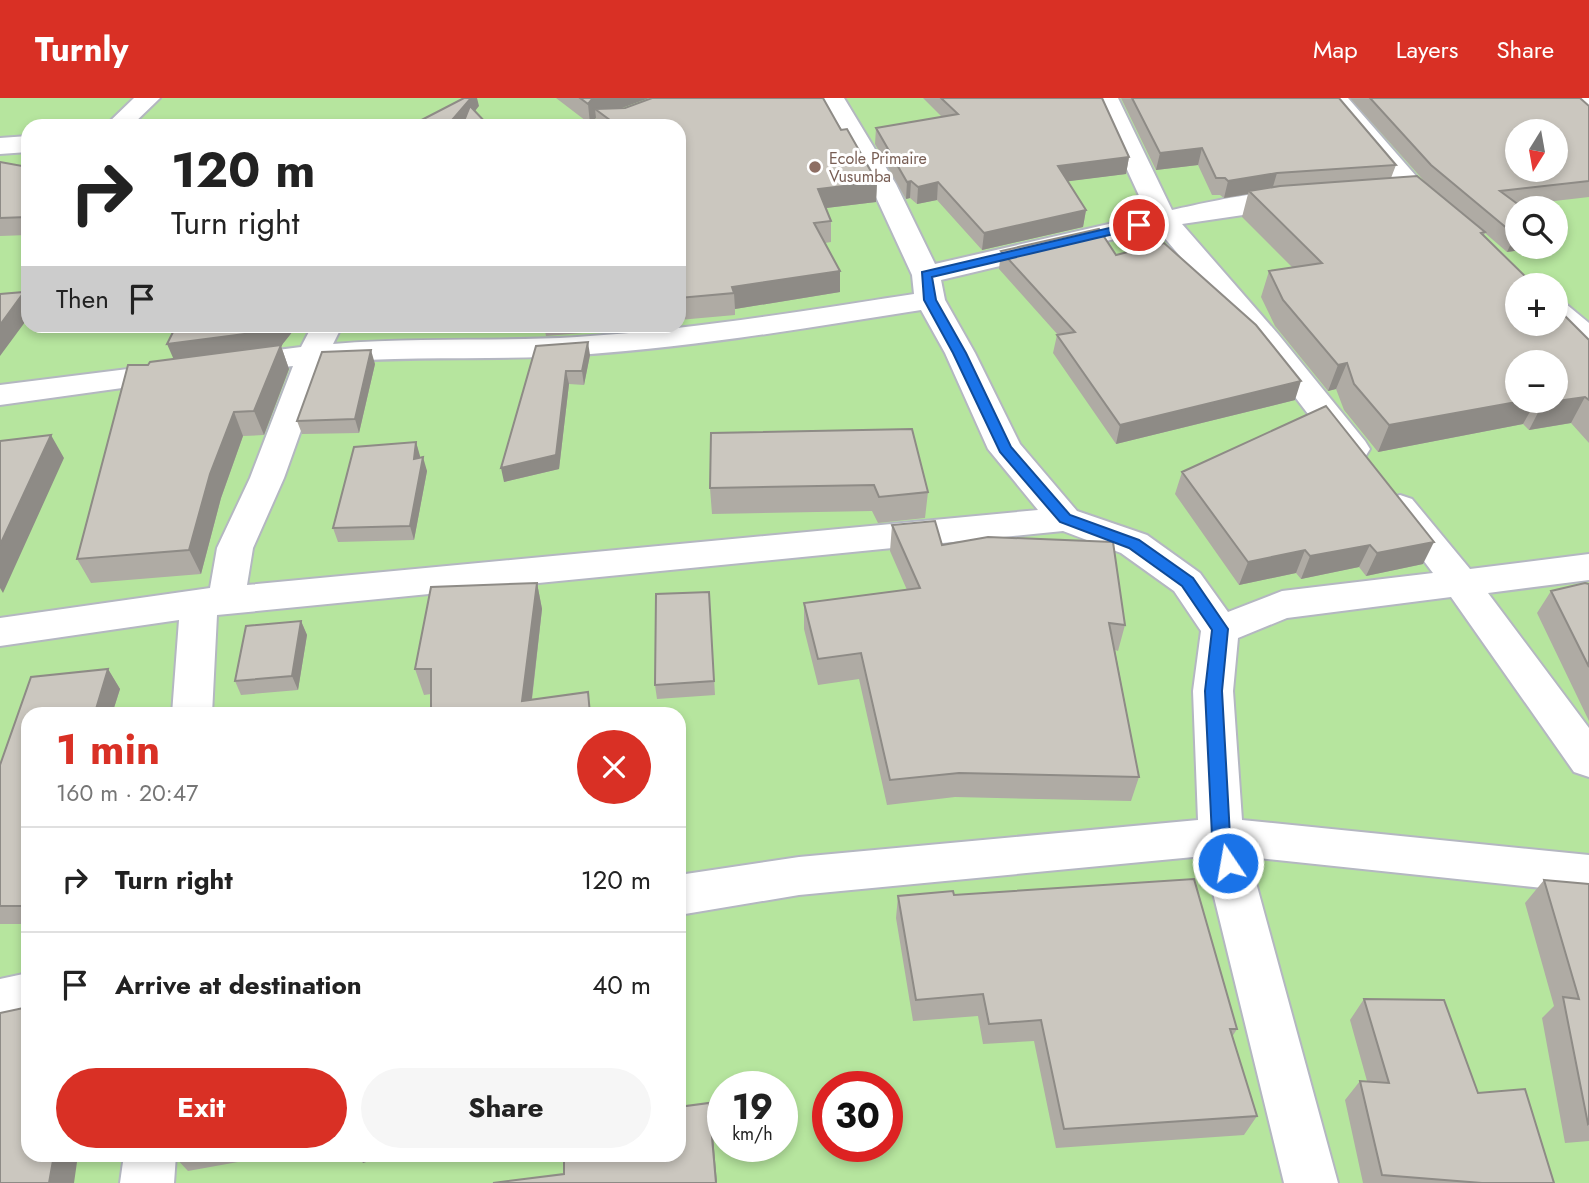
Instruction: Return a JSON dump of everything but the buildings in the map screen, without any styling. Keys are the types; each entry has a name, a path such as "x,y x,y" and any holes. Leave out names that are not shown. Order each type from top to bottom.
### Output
{"street":[{"path":"125,119 148,98"},
{"path":"832,98 883,184 928,287 1005,449 1065,519"},
{"path":"1106,98 1163,219 1267,340 1460,582 1589,760"},
{"path":"1335,98 1401,191 1455,225"},
{"path":"0,146 21,144"},
{"path":"0,395 320,340 410,349 528,349 682,336 928,287 995,260 1163,219 1272,201 1324,197"},
{"path":"1568,320 1589,338"},
{"path":"193,707 213,602 267,478 320,340"},
{"path":"0,632 213,602 1065,519 1134,544 1187,582 1220,629 1213,691 1221,836 1311,1183"},
{"path":"1220,629 1282,605 1589,567"},
{"path":"686,894 799,876 1221,836 1589,874"},
{"path":"0,1001 21,996"},
{"path":"147,1183 149,1162"}],"green space":[{"path":"0,98 1589,98 1589,1183 0,1183"}],"place":[{"name":"Ecole Primaire Vusumba","path":"815,167"}],"route":[{"path":"1139,225 926,275 930,300 960,353 1005,449 1065,519 1134,544 1187,582 1220,629 1213,691 1221,836 1228,863"}]}
